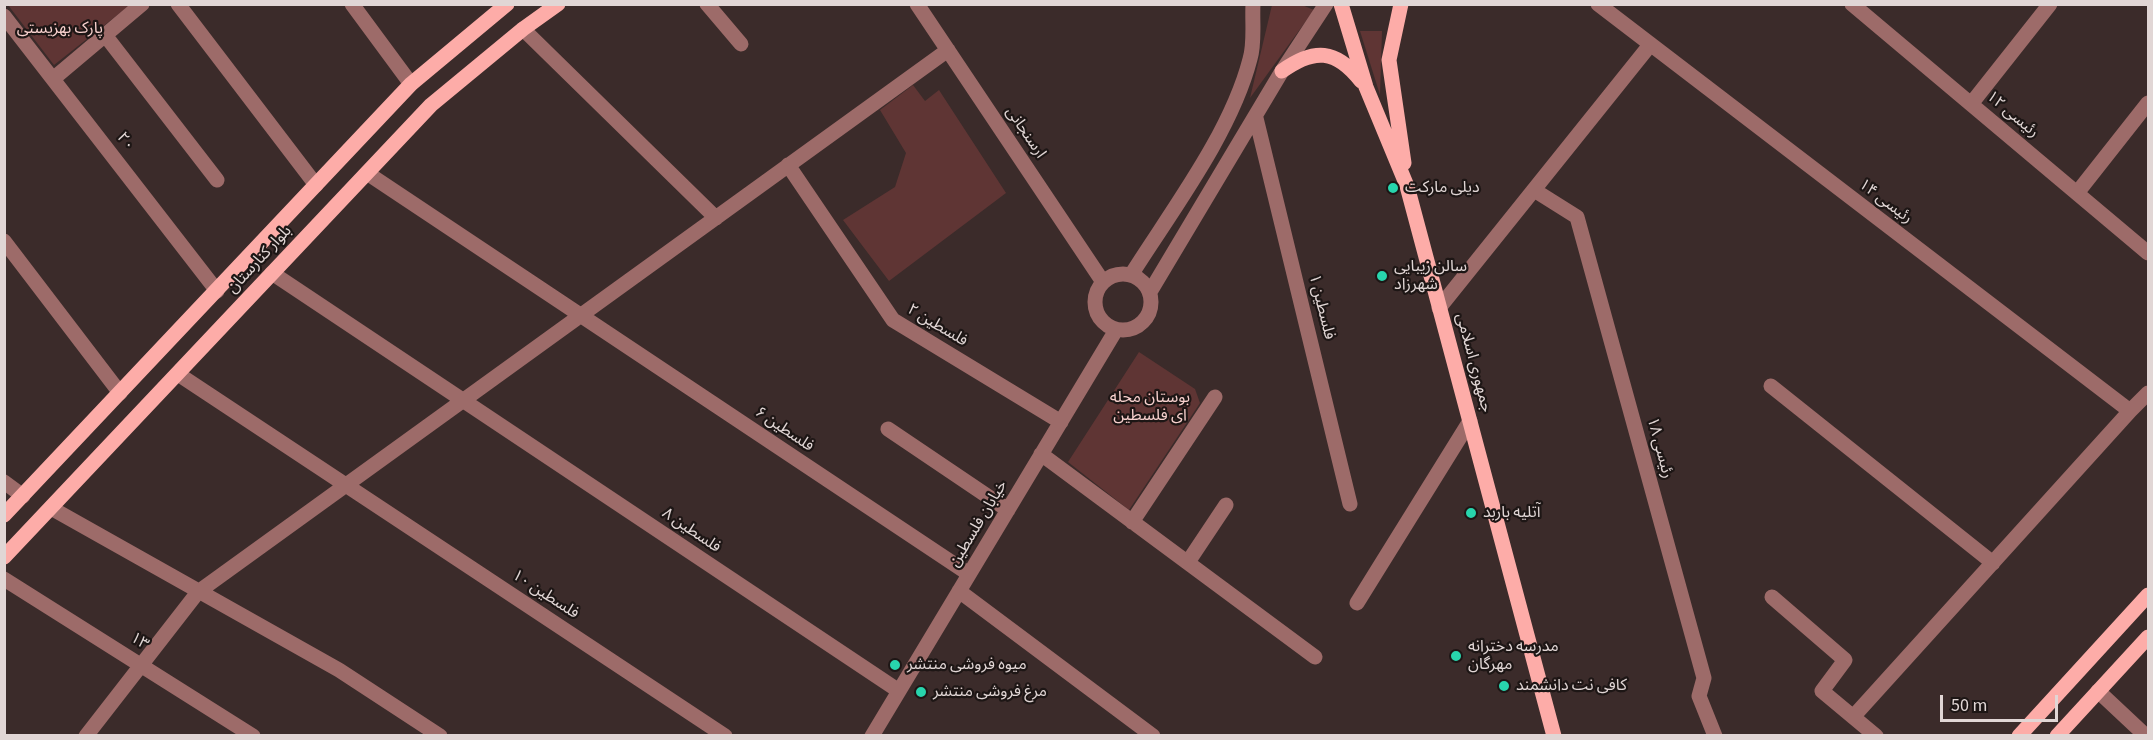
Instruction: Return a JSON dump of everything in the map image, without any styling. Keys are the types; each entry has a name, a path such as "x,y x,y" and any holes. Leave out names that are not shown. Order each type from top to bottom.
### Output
{"main road":[{"name":"بلوار کنارستان","path":"4,516 411,84 507,4"},
{"name":"بلوار کنارستان","path":"8,548 51,508 431,105 523,29 558,4"},
{"name":"جمهوری اسلامی","path":"1341,4 1366,87 1407,186 1554,735"},
{"path":"1401,4 1389,60 1407,186"},
{"path":"1282,71 1300,58 1324,54 1346,64 1366,87"},
{"path":"2019,735 2148,595"},
{"path":"2057,735 2146,645"}],"street":[{"path":"53,79 142,4"},
{"path":"178,4 316,185"},
{"path":"352,4 411,84"},
{"path":"707,4 741,44"},
{"name":"ارسنجانی","path":"917,4 1103,282"},
{"path":"1131,275 1209,152 1232,109 1251,57 1253,4"},
{"path":"1150,292 1282,71 1326,4"},
{"name":"رئیسی ۱۴","path":"1598,4 2130,411"},
{"name":"رئیسی ۱۲","path":"1852,4 2148,253"},
{"path":"1971,104 2049,4"},
{"name":"۲۰","path":"4,16 217,291"},
{"path":"523,29 716,218"},
{"path":"105,35 217,180"},
{"path":"1439,308 1650,45"},
{"path":"86,735 198,592 948,50"},
{"path":"2077,193 2148,103"},
{"name":"فلسطین ۱","path":"1256,118 1350,504"},
{"name":"فلسطین ۲","path":"788,165 892,320 1061,422"},
{"name":"فلسطین ۶","path":"367,173 969,574"},
{"name":"رئیسی ۱۸","path":"1534,190 1577,217 1704,678 1699,696 1715,735"},
{"path":"4,241 120,393"},
{"name":"فلسطین ۸","path":"272,273 899,691"},
{"path":"1131,275 1139,279 1150,292 1152,305 1148,316 1140,326 1128,331 1116,330 1105,325 1097,315 1094,304 1096,292 1103,282 1112,276 1131,275"},
{"name":"خیابان فلسطین","path":"875,730 1116,330"},
{"name":"فلسطین ۱۰","path":"178,374 725,735"},
{"path":"1771,386 1993,562"},
{"path":"1853,717 2148,393"},
{"path":"1132,522 1215,397"},
{"path":"1357,603 1470,421"},
{"path":"888,429 1008,510"},
{"path":"1041,454 1315,657"},
{"path":"4,482 23,496"},
{"path":"1188,562 1226,505"},
{"path":"51,508 339,670 440,735"},
{"name":"۱۳","path":"4,579 253,735"},
{"path":"959,591 1153,735"},
{"path":"1772,597 1845,660 1822,691 1876,735"},
{"path":"2098,691 2146,735"},
{"path":"875,730 891,735"}],"green space":[{"name":"پارک بهزیستی","path":"8,5 130,5 54,65"},
{"path":"1272,5 1302,5 1314,10 1250,98"},
{"path":"1360,31 1382,31 1380,95"},
{"path":"913,85 925,101 939,90 1006,193 889,281 843,220 895,187 906,153 880,110"},
{"name":"بوستان محله ای فلسطین","path":"1139,352 1195,389 1200,403 1129,510 1068,462"}],"place":[{"name":"دیلی مارکت","path":"1393,188"},
{"name":"سالن زیبایی شهرزاد","path":"1382,276"},
{"name":"آتلیه باربد","path":"1471,513"},
{"name":"مدرسه دخترانه مهرگان","path":"1456,656"},
{"name":"میوه فروشی منتشر","path":"895,665"},
{"name":"کافی نت دانشمند","path":"1504,686"},
{"name":"مرغ فروشی منتشر","path":"921,692"}]}
